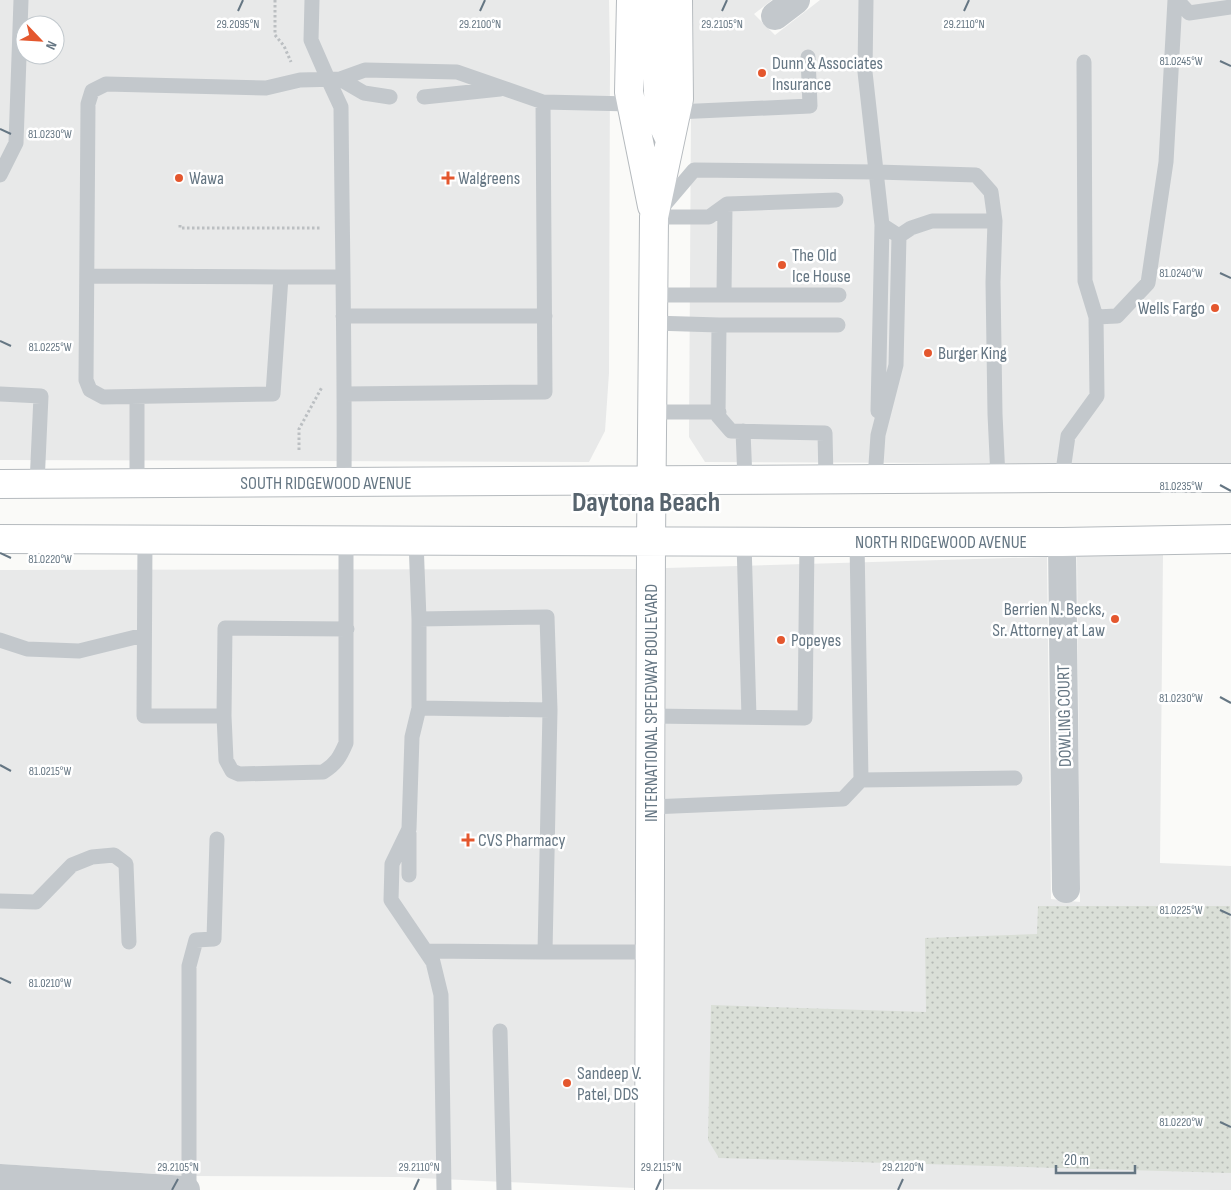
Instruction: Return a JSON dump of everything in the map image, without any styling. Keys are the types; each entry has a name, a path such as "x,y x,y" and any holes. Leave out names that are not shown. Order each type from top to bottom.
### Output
{"main road":[{"name":"INTERNATIONAL SPEEDWAY BOULEVARD","path":"631,0 629,92 654,217"},
{"path":"653,0 659,110 663,125 670,139"},
{"name":"INTERNATIONAL SPEEDWAY BOULEVARD","path":"649,1190 654,217 678,99 678,0"},
{"path":"652,481 1231,478"},
{"name":"SOUTH RIDGEWOOD AVENUE","path":"0,484 652,481"},
{"path":"0,539 651,542"},
{"name":"NORTH RIDGEWOOD AVENUE","path":"651,542 1062,542 1231,539"}],"street":[{"name":"DOWLING COURT","path":"1062,542 1066,889"},
{"path":"10,1182 188,1190"}],"lane":[{"path":"0,175 16,143 22,0"},
{"path":"312,0 311,40 334,79 341,107 345,394 344,482"},
{"path":"866,0 865,72 882,225 878,435 875,479"},
{"path":"1176,0 1189,13 1231,8"},
{"path":"1096,317 1117,316 1148,283 1166,162 1176,0"},
{"path":"676,112 810,106 808,57"},
{"path":"1062,478 1068,436 1096,396 1096,317 1085,281 1084,62"},
{"path":"281,277 273,394 103,397 90,390 86,380 88,104 92,91 106,84 266,88 300,80 334,79 365,70 457,72 543,102 632,104"},
{"path":"334,79 364,93 390,98"},
{"path":"424,96 506,88"},
{"path":"345,394 545,392 543,102"},
{"path":"654,217 694,170 976,175 991,192 994,222 995,414 998,478"},
{"path":"654,217 709,217 727,204 836,200"},
{"path":"724,295 725,206"},
{"path":"899,236 911,228 932,221 994,222"},
{"path":"882,225 899,236"},
{"path":"878,435 896,365 899,236"},
{"path":"87,276 343,277"},
{"path":"653,294 839,295"},
{"path":"343,316 544,316"},
{"path":"653,323 838,325"},
{"path":"719,325 718,416 731,431 825,433 826,479"},
{"path":"0,394 41,396 36,484"},
{"path":"137,397 137,484"},
{"path":"652,412 719,412"},
{"path":"743,431 745,480"},
{"path":"145,540 144,716 224,716"},
{"path":"346,541 346,629 346,743 341,755 333,766 324,772 239,774 232,771 226,760 224,716 225,628 346,629"},
{"path":"409,875 412,736 419,708 419,619 416,541"},
{"path":"744,542 749,717"},
{"path":"651,716 805,718 807,542"},
{"path":"651,807 843,799 861,780 857,542"},
{"path":"419,619 547,617 550,710 545,952"},
{"path":"0,640 27,649 78,651 144,635"},
{"path":"419,708 550,710"},
{"path":"861,780 1015,778"},
{"path":"409,829 392,864 391,900 433,962 441,995 444,1190"},
{"path":"188,1190 189,966 196,940 214,939 217,839"},
{"path":"0,901 36,902 72,865 92,857 114,855 126,864 129,942"},
{"path":"408,925 409,904"},
{"path":"426,951 650,952"},
{"path":"500,1031 504,1190"}],"path":[{"path":"275,0 275,35 284,46 300,80"},
{"path":"180,225 180,228 325,228"},
{"path":"299,450 299,429 324,383"}],"shaded area":[{"path":"0,0 609,0 609,373 605,431 589,462 0,460"},
{"path":"693,0 772,0 754,14 775,35 820,0 1231,0 1231,464 705,462 689,437 691,113 694,100"},
{"path":"1163,554 1160,863 1231,866 1231,1190 664,1189 666,568 1047,557 1051,899 1080,902 1077,556"},
{"path":"636,569 634,1188 399,1177 188,1176 0,1164 0,570"},
{"path":"1230,879 1231,1173 719,1158 708,1140 711,1005 926,1012 925,938 1037,934 1038,906 1230,906"}],"place":[{"name":"Dunn & Associates Insurance","path":"762,73"},
{"name":"Wawa","path":"179,178"},
{"name":"Walgreens","path":"448,178"},
{"name":"The Old Ice House","path":"782,265"},
{"name":"Wells Fargo","path":"1215,308"},
{"name":"Burger King","path":"928,353"},
{"name":"Berrien N. Becks, Sr. Attorney at Law","path":"1115,619"},
{"name":"Popeyes","path":"781,640"},
{"name":"CVS Pharmacy","path":"468,840"},
{"name":"Sandeep V. Patel, DDS","path":"567,1083"}],"district":[{"name":"Daytona Beach","path":"646,501"}]}
